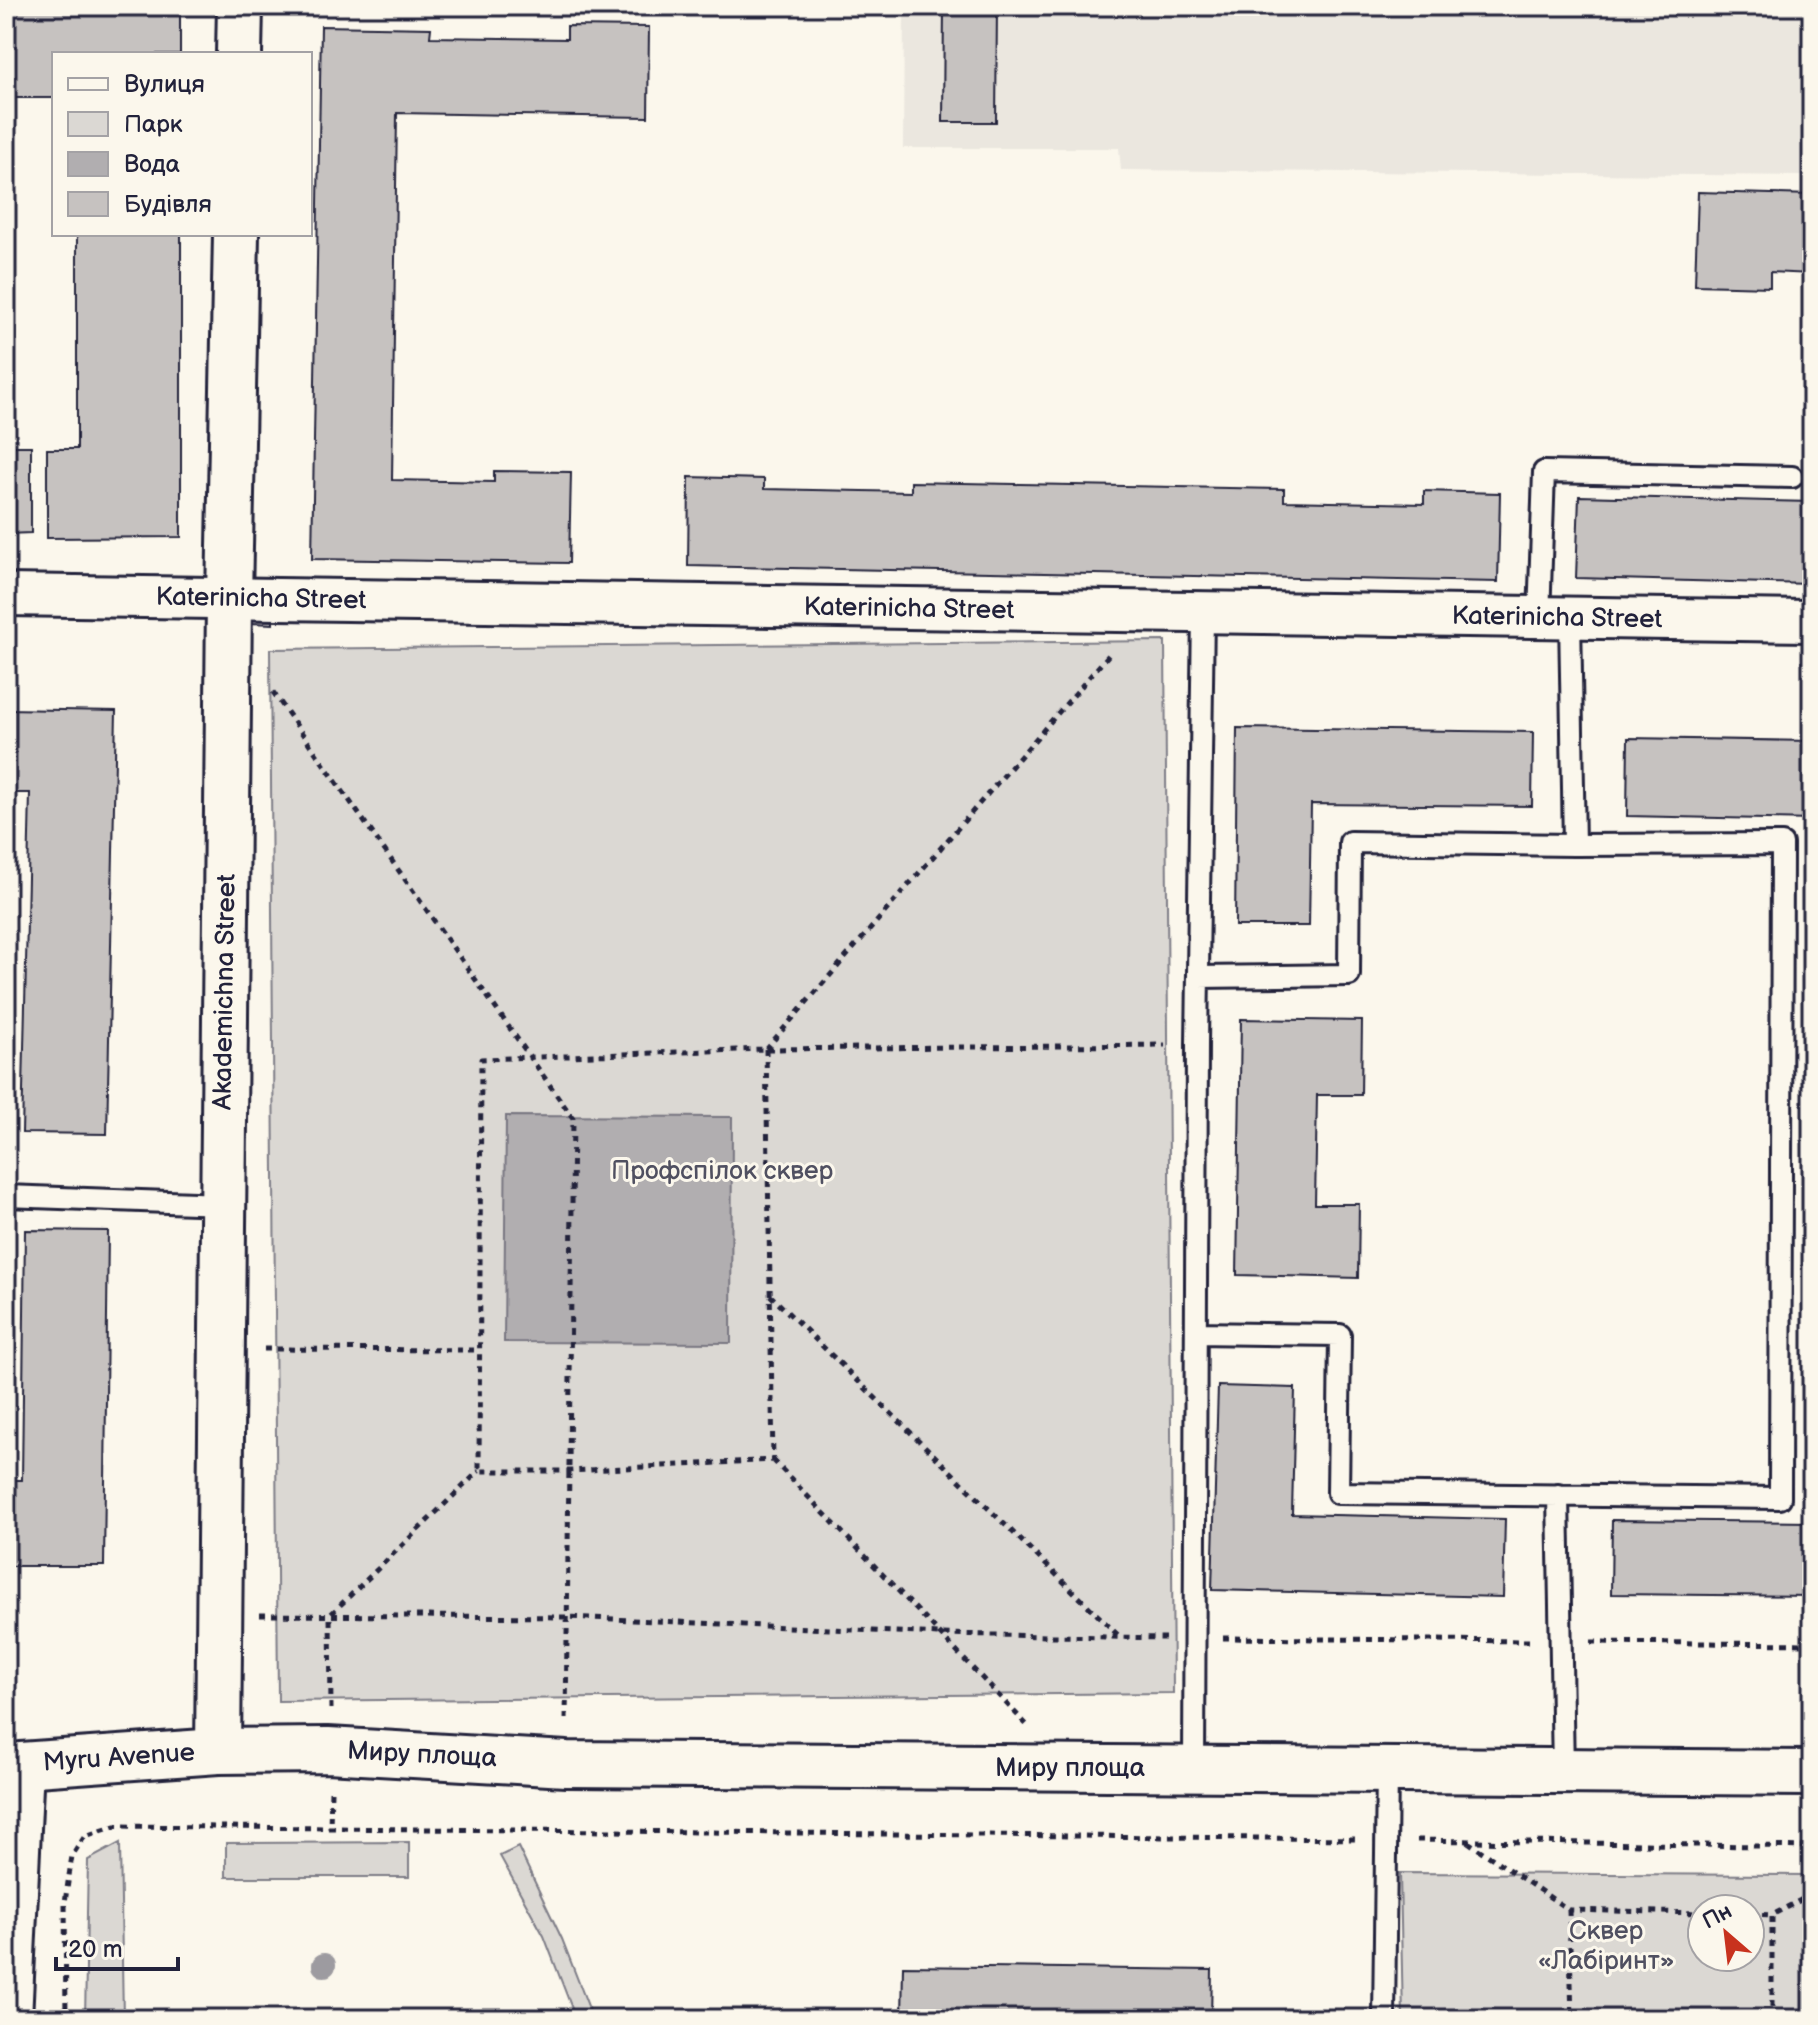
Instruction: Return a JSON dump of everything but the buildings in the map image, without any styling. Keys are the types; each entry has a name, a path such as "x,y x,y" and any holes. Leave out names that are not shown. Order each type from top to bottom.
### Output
{"street":[{"path":"239,52 240,6"},
{"name":"Akademichna Street","path":"218,1751 229,599 236,236"},
{"name":"Katerinicha Street","path":"6,595 1812,621"},
{"name":"Myru Avenue","path":"9,2019 13,1764 218,1751 330,1750"},
{"name":"Миру площа","path":"330,1750 566,1764 1812,1773"}],"lane":[{"path":"1574,845 1544,472 1792,477"},
{"path":"1194,1769 1197,1044 1203,613"},
{"path":"1196,1333 1340,1335 1338,1493 1780,1498 1782,844 1350,842 1349,975 1198,977"},
{"path":"6,1196 222,1204"},
{"path":"1558,1495 1563,1771"},
{"path":"1384,2019 1387,1770"}],"path":[{"path":"1068,1768 773,1460 766,1049 1147,612"},
{"path":"266,682 573,1118 566,1764"},
{"path":"479,1471 481,1059 766,1049 1197,1044"},
{"path":"770,1295 1120,1637"},
{"path":"221,1348 479,1350"},
{"path":"330,1828 330,1615 479,1471 570,1471 773,1460"},
{"path":"219,1615 568,1617 940,1634 1812,1644"},
{"path":"66,2019 65,1902 72,1856 85,1836 116,1826 1384,1839 1812,1847"},
{"path":"1467,1841 1569,1910 1686,1913"},
{"path":"1766,1915 1772,1915 1812,1894"},
{"path":"1569,1910 1572,2019"},
{"path":"1772,1915 1772,2019"}],"shaded area":[{"path":"904,6 1812,6 1812,176 1121,170 1119,148 903,148"}],"green space":[{"name":"Профспілок сквер","path":"1165,641 1173,1693 278,1701 270,649"},
{"path":"409,1842 409,1877 226,1877 226,1843"},
{"path":"120,1843 123,2019 85,2019 88,1860"},
{"path":"518,1847 562,1939 593,2019 576,2019 544,1936 500,1856"},
{"name":"Сквер «Лабіринт»","path":"1400,1873 1812,1875 1812,2019 1403,2019"}],"water":[{"path":"506,1116 732,1117 731,1343 504,1342"}]}
